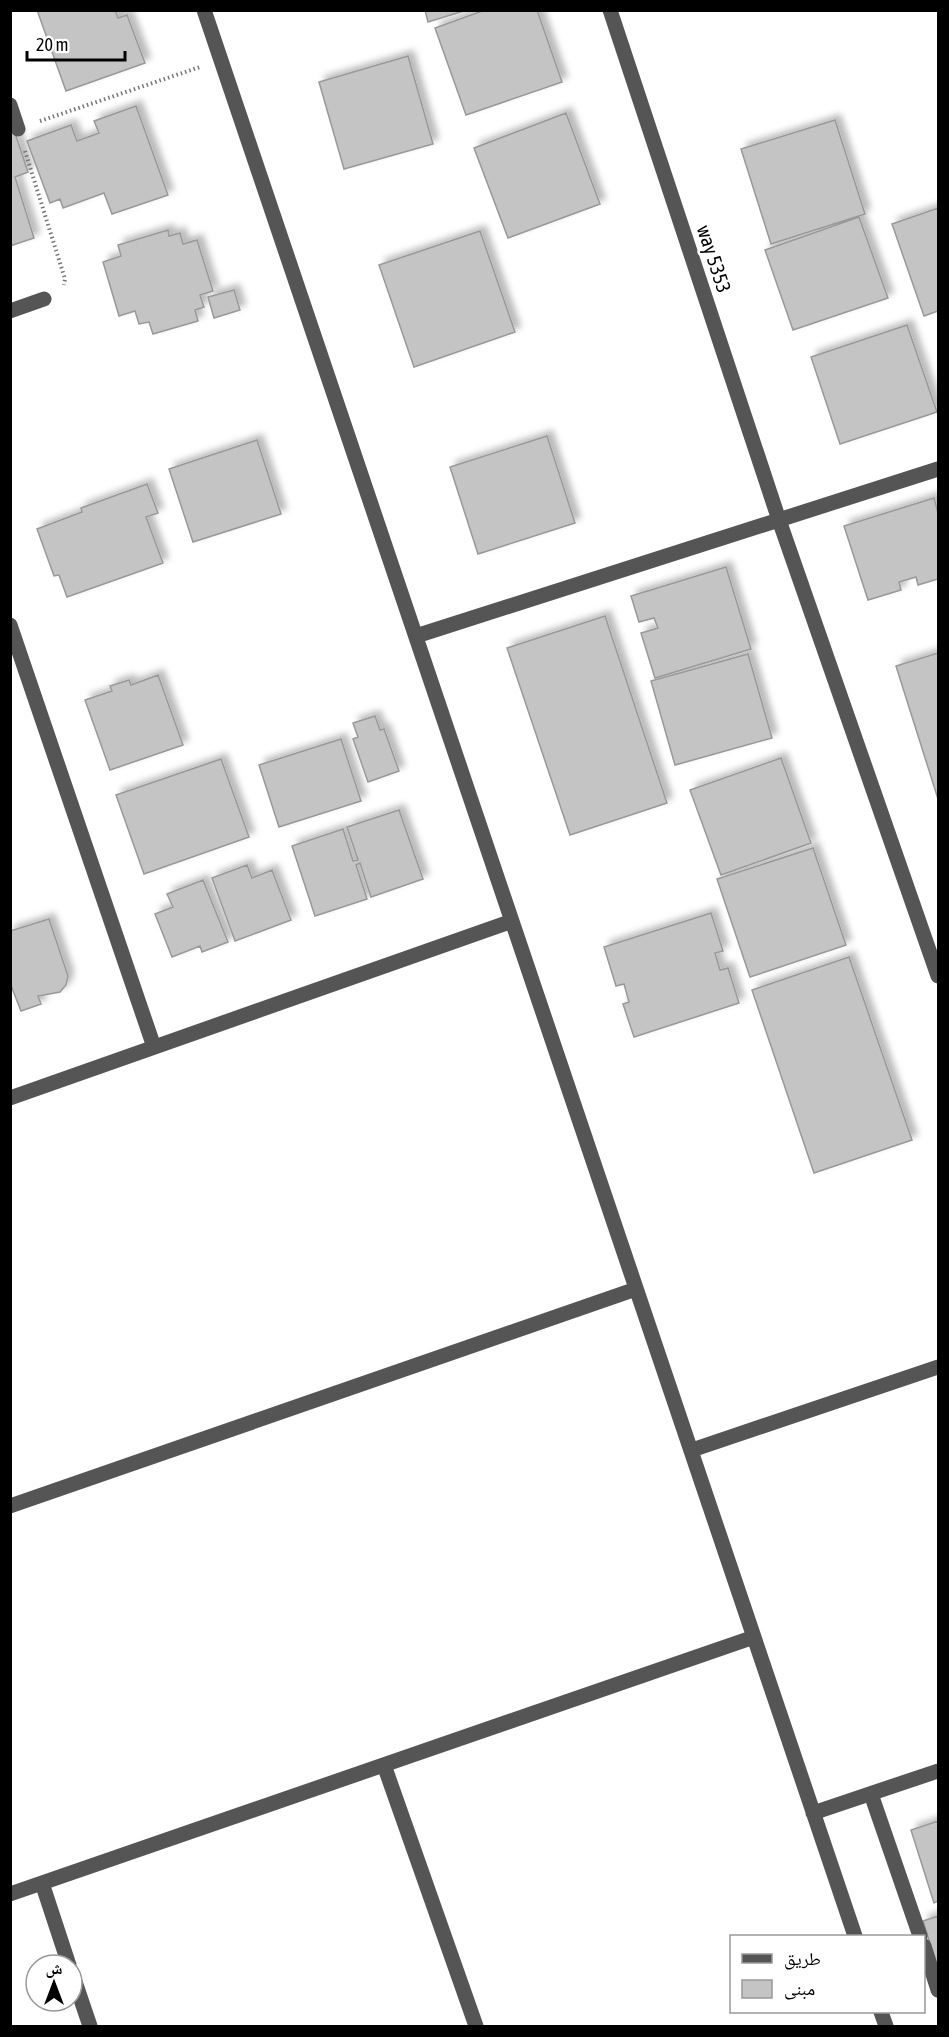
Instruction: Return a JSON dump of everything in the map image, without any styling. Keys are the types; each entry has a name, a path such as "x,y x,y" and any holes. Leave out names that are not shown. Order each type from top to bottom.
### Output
{"street":[{"path":"204,10 855,1935"},
{"name":"way 5353","path":"610,10 778,520 939,976"},
{"path":"10,105 18,129"},
{"path":"10,311 44,300"},
{"path":"416,636 939,469"},
{"path":"10,625 154,1047"},
{"path":"10,1098 512,921"},
{"path":"10,1506 636,1289"},
{"path":"692,1450 939,1367"},
{"path":"10,1894 754,1637"},
{"path":"384,1765 476,2026"},
{"path":"813,1813 939,1771"},
{"path":"871,1794 920,1935"},
{"path":"42,1883 65,1953"},
{"path":"925,1949 939,1990"},
{"path":"84,2008 90,2026"}],"path":[{"path":"44,300 57,295 64,289 65,279 18,129 221,60"}],"building":[{"path":"37,10 115,10 118,18 127,15 145,63 66,91"},
{"path":"425,10 467,10 428,22"},
{"path":"485,10 537,10 562,82 466,115 435,28"},
{"path":"408,56 433,144 344,169 319,82"},
{"path":"136,106 168,195 112,214 104,193 63,208 60,199 50,203 27,141 71,125 77,141 99,133 94,121"},
{"path":"566,113 600,204 508,238 474,148"},
{"path":"835,120 865,214 771,244 741,149"},
{"path":"11,121 28,172 15,177 34,238 10,246"},
{"path":"938,208 938,311 924,316 892,224"},
{"path":"859,217 888,298 793,330 765,250"},
{"path":"168,230 169,236 180,233 183,244 197,240 213,291 200,295 204,307 195,310 198,321 153,334 149,322 139,324 135,311 119,316 103,262 121,256 118,245"},
{"path":"480,231 515,332 414,367 379,265"},
{"path":"234,290 240,310 214,318 208,297"},
{"path":"907,325 937,412 840,444 811,357"},
{"path":"547,436 575,523 478,554 450,467"},
{"path":"257,440 281,514 193,542 169,469"},
{"path":"147,484 158,513 146,517 163,563 67,597 59,575 54,576 37,529 82,512 81,508"},
{"path":"934,498 938,513 938,579 918,585 916,577 899,582 901,590 868,600 844,526"},
{"path":"726,567 751,649 655,678 641,633 658,628 654,618 639,622 631,596"},
{"path":"605,616 667,803 570,835 507,648"},
{"path":"938,653 938,799 896,666"},
{"path":"748,654 772,738 675,765 651,681"},
{"path":"158,675 183,745 110,770 85,700 112,691 110,686 129,680 131,685"},
{"path":"375,716 380,730 384,729 399,771 368,782 353,739 358,737 353,723"},
{"path":"341,739 361,801 279,827 259,765"},
{"path":"781,758 811,843 721,875 690,790"},
{"path":"221,759 249,837 144,874 116,795"},
{"path":"399,810 423,879 371,897 360,863 356,865 367,899 315,916 292,846 343,829 353,861 358,860 347,827"},
{"path":"813,848 846,945 750,977 717,879"},
{"path":"247,865 252,878 272,870 291,920 235,941 212,878"},
{"path":"203,880 228,942 202,952 200,946 172,957 155,914 173,907 167,894"},
{"path":"711,913 723,951 715,953 720,970 728,968 739,1003 634,1037 623,1004 629,1002 624,984 616,986 604,947"},
{"path":"49,919 68,976 66,985 60,992 38,996 41,1004 21,1011 10,983 10,931"},
{"path":"849,957 912,1140 814,1173 752,990"},
{"path":"938,1821 938,1901 934,1903 911,1830"},
{"path":"938,1916 938,1969 923,1921"}]}
